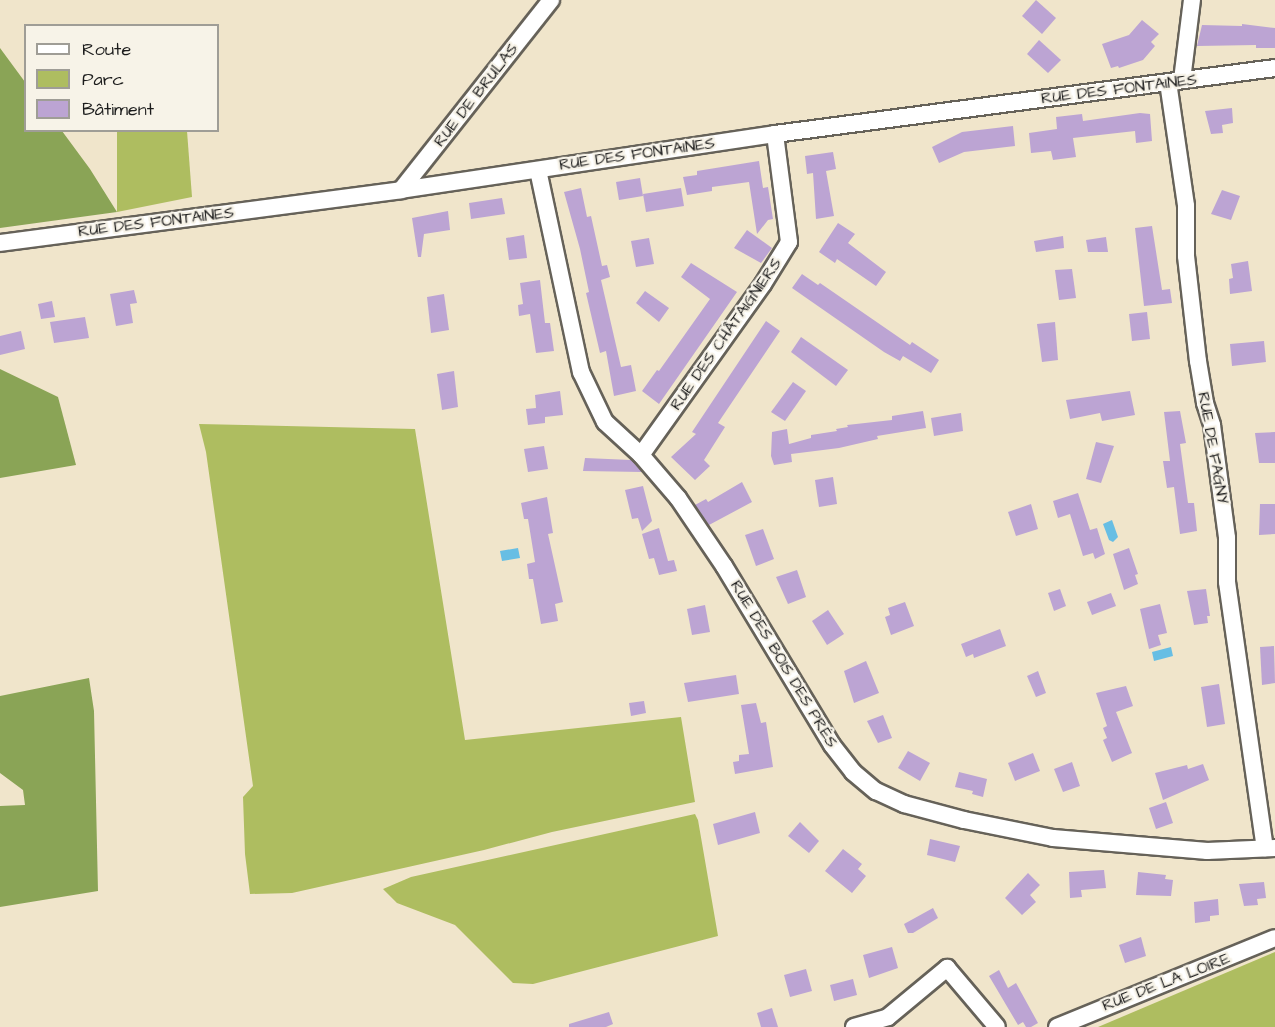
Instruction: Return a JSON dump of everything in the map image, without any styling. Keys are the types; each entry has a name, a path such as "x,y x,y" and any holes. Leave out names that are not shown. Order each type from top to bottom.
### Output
{"street":[{"name":"RUE DE BRULAS","path":"401,190 551,0"},
{"name":"RUE DE FAGNY","path":"1192,0 1175,81 1186,206 1186,256 1198,361 1205,403 1212,425 1227,538 1227,582 1270,848"},
{"name":"RUE DES FONTAINES","path":"0,243 401,190 776,134 1275,68"},
{"name":"RUE DES CHÂTAIGNIERS","path":"641,455 763,284 789,243 776,134"},
{"name":"RUE DES BOIS DES PRÉS","path":"538,170 581,372 605,422 641,455 678,498 724,566 832,746 853,772 876,791 904,804 964,820 1053,838 1207,851 1270,848"},
{"name":"RUE DE LA LOIRE","path":"1057,1027 1275,938"},
{"path":"854,1027 888,1017 947,968 997,1027"}],"green space":[{"path":"0,48 24,81 24,132 63,132 117,212 0,228"},
{"path":"117,132 187,132 192,197 117,212"},
{"path":"0,369 58,397 76,465 0,478"},
{"path":"199,424 415,429 465,740 681,717 695,802 552,832 484,850 292,893 250,894 245,854 243,797 253,786 206,452"},
{"path":"89,678 94,711 98,891 0,907 0,806 25,805 23,790 0,773 0,696"},
{"path":"695,814 698,820 718,936 533,984 513,983 455,925 397,903 383,889 411,877"},
{"path":"1275,952 1275,1027 1098,1027"}],"water":[{"path":"1112,520 1118,537 1113,542 1109,540 1103,524"},
{"path":"518,548 520,558 502,561 500,551"},
{"path":"1171,647 1173,656 1154,661 1152,652"}],"building":[{"path":"1036,0 1056,18 1042,34 1022,16"},
{"path":"1142,20 1159,34 1151,42 1155,46 1143,60 1119,68 1118,66 1111,68 1102,44 1129,35"},
{"path":"1242,24 1275,28 1275,48 1256,48 1256,45 1197,46 1202,25 1242,26"},
{"path":"1039,40 1061,60 1048,73 1027,54"},
{"path":"1232,108 1233,123 1222,125 1223,133 1211,134 1205,111"},
{"path":"1140,113 1150,114 1152,141 1136,143 1135,131 1073,138 1076,157 1053,160 1051,151 1031,153 1029,133 1057,129 1056,117 1082,114 1083,121"},
{"path":"1013,126 1015,146 964,152 939,163 932,147 962,132"},
{"path":"833,152 836,169 826,171 834,216 816,219 813,173 807,174 805,156"},
{"path":"759,161 763,188 768,187 773,219 768,220 757,234 749,182 712,187 712,191 687,195 683,177 697,175 697,171"},
{"path":"640,178 643,196 619,200 616,182"},
{"path":"581,188 587,217 591,216 602,266 607,265 610,277 601,280 621,367 631,365 636,391 614,396 606,351 600,353 586,293 589,292 580,249 564,192"},
{"path":"681,188 684,206 646,212 643,194"},
{"path":"1222,190 1240,196 1231,220 1211,214"},
{"path":"502,198 505,214 471,219 469,203"},
{"path":"448,211 450,230 424,234 421,257 418,257 412,218"},
{"path":"838,223 855,234 848,243 886,272 876,286 837,259 835,263 819,252"},
{"path":"1152,226 1162,290 1170,289 1172,303 1144,306 1135,228"},
{"path":"747,230 772,248 761,263 734,248"},
{"path":"524,235 527,258 509,260 506,238"},
{"path":"1063,236 1064,248 1036,252 1034,241"},
{"path":"1106,237 1108,252 1088,252 1086,240"},
{"path":"649,238 654,264 636,267 631,241"},
{"path":"1248,261 1252,291 1230,294 1229,279 1233,278 1231,264"},
{"path":"691,263 737,292 659,404 642,391 710,299 681,277"},
{"path":"1072,269 1076,298 1059,300 1055,270"},
{"path":"802,274 818,285 820,283 910,345 912,342 939,360 931,373 903,356 900,361 884,352 792,288"},
{"path":"540,280 545,323 550,323 554,351 536,353 530,314 519,316 518,305 523,304 520,283"},
{"path":"134,290 137,303 130,304 133,323 116,326 110,294"},
{"path":"645,291 669,308 659,322 636,303"},
{"path":"444,294 449,330 431,333 427,297"},
{"path":"52,301 55,317 41,319 38,304"},
{"path":"1147,312 1150,339 1132,341 1129,314"},
{"path":"85,317 89,338 54,343 50,322"},
{"path":"766,321 780,331 718,423 725,427 704,460 710,466 695,480 671,457 696,434 692,432"},
{"path":"1055,322 1058,360 1042,362 1037,324"},
{"path":"21,331 25,349 0,355 0,336"},
{"path":"801,337 848,370 836,386 791,352"},
{"path":"1264,341 1266,362 1232,366 1230,344"},
{"path":"454,371 458,407 442,410 437,374"},
{"path":"793,382 806,391 785,421 771,412"},
{"path":"560,391 563,415 545,417 545,423 528,425 526,409 536,408 535,395"},
{"path":"1130,391 1135,415 1102,421 1100,413 1070,419 1066,400"},
{"path":"923,411 926,428 877,436 878,439 839,448 791,454 792,462 774,465 771,456 772,432 787,429 789,444 811,438 811,435 837,431 836,429 848,427 847,425 892,420 892,416"},
{"path":"1180,411 1186,443 1180,444 1188,503 1194,503 1197,531 1180,534 1174,487 1167,488 1163,461 1170,461 1164,412"},
{"path":"961,413 963,431 934,436 931,418"},
{"path":"1275,432 1275,463 1259,463 1255,433"},
{"path":"1096,442 1114,446 1101,483 1086,479"},
{"path":"544,446 548,469 528,472 524,449"},
{"path":"585,458 631,460 642,472 583,471"},
{"path":"833,477 837,504 819,507 815,480"},
{"path":"742,482 752,502 709,525 695,505 706,499 708,502"},
{"path":"643,486 652,521 642,531 638,518 632,519 625,490"},
{"path":"1078,493 1090,530 1097,528 1105,554 1095,559 1093,553 1083,556 1070,514 1058,518 1053,501"},
{"path":"547,497 553,533 548,534 563,602 555,604 558,621 541,624 533,579 529,579 527,564 535,562 528,519 524,519 521,503"},
{"path":"1031,504 1038,529 1016,536 1008,512"},
{"path":"1260,504 1275,504 1275,534 1259,535"},
{"path":"659,528 668,561 674,560 677,571 659,575 654,558 649,559 642,534"},
{"path":"763,529 774,559 756,566 745,535"},
{"path":"1129,548 1138,574 1135,575 1138,584 1124,590 1113,554"},
{"path":"797,570 806,597 788,604 776,577"},
{"path":"1060,589 1066,606 1054,611 1048,593"},
{"path":"1206,589 1210,616 1207,616 1208,623 1194,625 1187,591"},
{"path":"1111,593 1116,606 1092,615 1087,602"},
{"path":"905,602 914,626 891,635 885,617 890,615 888,608"},
{"path":"1160,604 1167,633 1158,635 1161,645 1149,649 1140,609"},
{"path":"705,605 710,632 692,635 687,609"},
{"path":"828,610 844,634 827,645 812,621"},
{"path":"1000,629 1006,646 974,658 973,654 966,657 961,644"},
{"path":"1274,646 1275,683 1262,685 1260,647"},
{"path":"866,661 879,693 854,703 844,671"},
{"path":"1038,671 1046,693 1036,697 1027,676"},
{"path":"736,675 739,694 688,702 684,683"},
{"path":"1219,684 1225,724 1207,727 1201,687"},
{"path":"1126,686 1133,706 1116,712 1132,753 1112,762 1103,740 1107,738 1103,728 1107,726 1096,693"},
{"path":"644,701 646,713 631,716 629,703"},
{"path":"756,703 761,723 766,722 773,767 735,774 733,762 739,761 739,755 749,754 741,705"},
{"path":"883,715 892,738 878,743 867,721"},
{"path":"908,751 930,763 920,781 898,768"},
{"path":"1033,753 1040,771 1015,781 1008,763"},
{"path":"1072,762 1080,786 1063,792 1054,769"},
{"path":"1203,764 1209,780 1163,800 1155,773 1187,765 1188,769"},
{"path":"959,772 987,779 983,797 972,794 973,791 955,787"},
{"path":"1166,802 1173,823 1156,829 1149,808"},
{"path":"755,812 760,833 718,845 713,824"},
{"path":"800,822 819,841 809,853 788,836"},
{"path":"930,839 960,846 955,862 927,855"},
{"path":"843,849 862,864 858,869 866,876 852,893 825,871"},
{"path":"1104,870 1106,888 1081,890 1082,897 1070,898 1069,872"},
{"path":"1138,872 1166,875 1165,879 1173,880 1171,896 1136,895"},
{"path":"1028,873 1040,885 1030,895 1036,902 1022,915 1005,898"},
{"path":"1264,882 1266,898 1257,899 1258,905 1244,906 1239,884"},
{"path":"1218,899 1219,915 1210,916 1210,921 1195,923 1194,902"},
{"path":"933,908 938,918 913,933 908,933 904,924"},
{"path":"1141,937 1146,956 1125,963 1119,945"},
{"path":"892,947 898,968 869,978 863,955"},
{"path":"806,969 812,991 790,997 784,975"},
{"path":"999,970 1008,988 1016,983 1038,1023 1031,1027 1026,1027 1023,1022 1018,1025 989,976"},
{"path":"853,979 857,995 834,1001 830,985"},
{"path":"772,1008 778,1027 761,1027 757,1013"},
{"path":"609,1012 613,1024 606,1027 569,1027 569,1024"}]}
